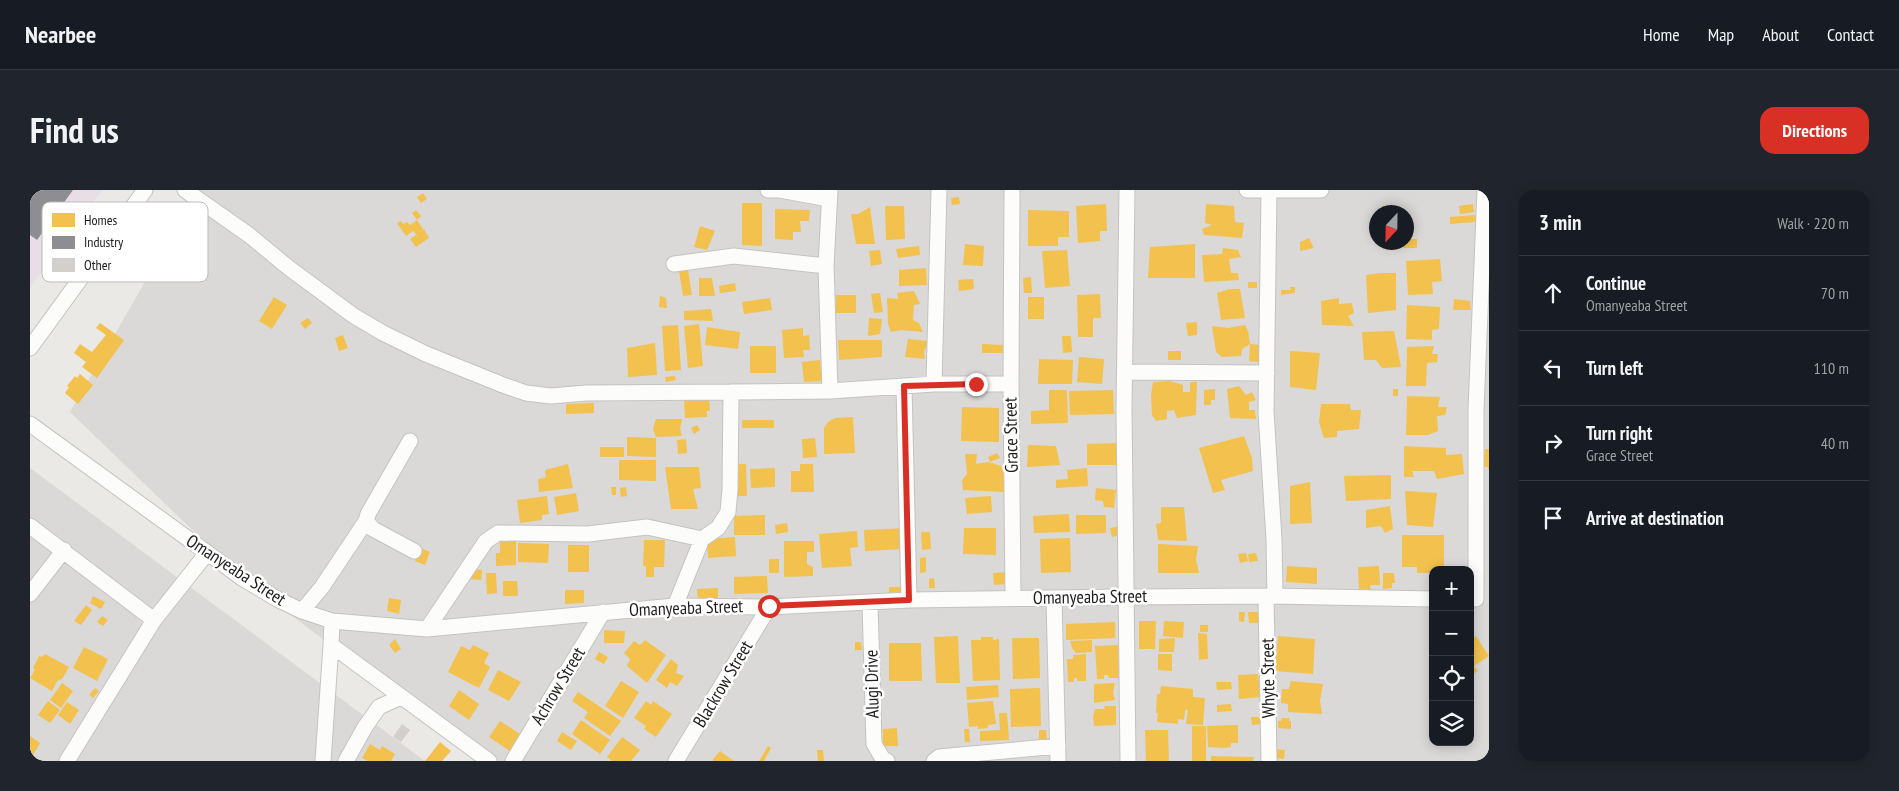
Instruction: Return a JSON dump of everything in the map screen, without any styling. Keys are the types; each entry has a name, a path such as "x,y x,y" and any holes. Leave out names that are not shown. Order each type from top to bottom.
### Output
{"street":[{"path":"136,202 145,190"},
{"name":"Grace Street","path":"185,190 202,202"},
{"path":"768,190 830,194 826,266 830,391"},
{"path":"934,384 939,190"},
{"path":"1011,384 1012,190"},
{"path":"1127,190 1126,597 1128,761"},
{"path":"1247,190 1321,190"},
{"path":"1478,599 1476,410 1485,190"},
{"name":"Whyte Street","path":"1269,191 1266,412 1274,539 1271,596 1269,761"},
{"name":"Grace Street","path":"208,206 249,235 289,268 354,316 382,333 426,354 526,393 551,396 595,393 830,391 934,384 1011,384 1013,598"},
{"path":"674,264 734,256 826,266"},
{"path":"30,348 78,282"},
{"path":"1126,372 1267,372"},
{"path":"904,386 909,600"},
{"path":"675,606 702,539 718,528 728,512 731,392"},
{"name":"Omanyeaba Street","path":"30,424 242,578 277,599 302,611 332,621 428,628 675,606 769,606 1013,598 1271,596 1429,598"},
{"path":"302,611 322,587 366,521 368,514 410,441"},
{"path":"366,521 373,529 414,551"},
{"path":"30,526 154,620"},
{"path":"428,628 486,541 498,533 588,534 647,527 702,539"},
{"path":"30,594 64,550"},
{"path":"67,761 154,620 207,553"},
{"path":"934,761 939,757 1058,754 1054,599"},
{"name":"Alugi Drive","path":"870,603 874,744 883,759 887,761"},
{"name":"Blackrow Street","path":"676,761 769,606"},
{"name":"Achrow Street","path":"514,761 603,612"},
{"path":"323,761 332,621"},
{"path":"331,645 489,761"},
{"path":"346,761 379,707 401,696"}],"shaded area":[{"path":"30,190 102,190 93,202 42,202 42,272 30,288"},
{"path":"198,190 1489,190 1489,761 484,761 242,578 70,412 145,282 208,282 208,202 191,202"},
{"path":"30,468 425,761 30,761"}],"building: Homes":[{"path":"423,193 427,199 421,203 417,197"},
{"path":"959,197 960,204 952,205 951,198"},
{"path":"742,203 762,203 762,246 742,245"},
{"path":"1106,204 1107,231 1100,231 1100,241 1078,243 1076,206"},
{"path":"1206,204 1234,206 1235,222 1244,223 1242,238 1204,235 1202,229 1212,225 1205,223"},
{"path":"1473,204 1474,212 1460,214 1459,206"},
{"path":"885,206 904,206 905,239 886,240"},
{"path":"870,207 875,244 856,244 851,214 858,214"},
{"path":"775,209 810,210 809,221 800,221 801,232 793,232 793,240 775,239"},
{"path":"416,210 421,216 417,220 412,213"},
{"path":"1028,210 1069,211 1069,237 1058,237 1058,246 1028,246"},
{"path":"1475,215 1476,222 1450,224 1450,217"},
{"path":"417,220 423,229 418,233 424,229 429,238 416,247 410,239 416,235 420,240 416,234 413,231 406,236 397,223 401,221 403,224 407,222 410,225"},
{"path":"700,226 715,231 707,250 694,247"},
{"path":"1309,238 1314,248 1300,251 1300,242"},
{"path":"1414,239 1417,239 1417,248 1414,248"},
{"path":"965,244 984,246 983,266 963,265"},
{"path":"1195,244 1195,278 1148,278 1150,247"},
{"path":"919,246 920,255 898,258 896,249"},
{"path":"1223,248 1238,250 1241,257 1229,259 1231,273 1238,273 1239,280 1204,282 1202,255 1222,254"},
{"path":"880,250 882,264 871,266 869,251"},
{"path":"1067,250 1070,286 1045,288 1042,251"},
{"path":"1440,259 1442,281 1432,282 1433,294 1408,295 1406,261"},
{"path":"926,268 927,285 899,286 899,270"},
{"path":"688,270 692,295 683,296 679,271"},
{"path":"1396,273 1396,310 1368,313 1366,275"},
{"path":"1031,277 1032,293 1024,293 1023,278"},
{"path":"699,278 712,278 715,296 699,296"},
{"path":"973,279 974,289 959,291 958,280"},
{"path":"1248,282 1257,282 1257,288 1248,288"},
{"path":"735,283 736,291 720,293 719,286"},
{"path":"1290,287 1295,287 1295,293 1281,295 1281,290 1291,290"},
{"path":"1229,289 1240,289 1245,318 1221,320 1217,293"},
{"path":"914,291 920,304 914,305 913,320 919,323 923,332 901,330 891,332 888,324 887,298 898,299 897,293"},
{"path":"880,293 883,312 874,313 871,294"},
{"path":"1100,294 1101,318 1093,318 1093,337 1078,337 1077,295"},
{"path":"836,295 856,295 856,313 836,313"},
{"path":"660,296 666,298 667,308 659,307"},
{"path":"274,297 287,305 272,329 259,321"},
{"path":"1028,297 1044,297 1044,319 1028,319"},
{"path":"770,298 772,310 744,314 742,302"},
{"path":"1339,298 1339,304 1352,303 1354,313 1348,316 1354,326 1322,325 1321,301"},
{"path":"1454,299 1470,301 1471,310 1453,310"},
{"path":"1407,305 1440,307 1439,329 1432,330 1432,340 1406,339"},
{"path":"711,309 713,321 684,320 684,311"},
{"path":"308,318 312,323 305,329 300,323"},
{"path":"869,318 882,319 880,334 868,336"},
{"path":"1197,322 1197,335 1188,336 1186,323"},
{"path":"100,323 124,340 97,378 82,367 86,362 74,353 80,344 92,352 106,335 96,328"},
{"path":"699,324 703,366 688,368 684,326"},
{"path":"678,325 681,370 665,371 662,326"},
{"path":"1245,325 1250,344 1242,349 1241,356 1222,357 1216,352 1212,326 1228,328"},
{"path":"707,327 740,332 738,349 705,345"},
{"path":"803,328 803,336 809,335 810,350 803,350 804,357 784,358 782,330"},
{"path":"1394,331 1401,367 1382,368 1376,360 1364,360 1362,332"},
{"path":"343,335 348,348 339,351 335,338"},
{"path":"1062,336 1071,336 1072,352 1063,353"},
{"path":"908,339 928,341 924,352 925,359 905,357"},
{"path":"838,340 882,340 882,357 839,360"},
{"path":"655,343 657,375 628,377 627,348"},
{"path":"982,344 1003,345 1003,353 982,353"},
{"path":"1250,344 1261,345 1259,362 1249,361"},
{"path":"750,346 776,346 776,373 750,373"},
{"path":"1434,346 1432,354 1438,354 1437,362 1427,363 1426,386 1406,386 1407,347"},
{"path":"1168,351 1181,351 1181,360 1168,360"},
{"path":"1290,351 1320,353 1316,390 1290,387"},
{"path":"1079,357 1104,359 1102,384 1077,382"},
{"path":"1039,359 1073,360 1072,384 1038,384"},
{"path":"820,360 822,381 804,382 802,362"},
{"path":"80,374 93,385 78,404 65,393 69,387 67,386 75,376 77,378"},
{"path":"675,376 676,380 666,382 665,377"},
{"path":"1170,381 1183,385 1183,392 1190,392 1190,383 1197,381 1196,415 1177,418 1174,410 1167,411 1167,419 1156,421 1152,415 1151,395 1153,382"},
{"path":"1239,386 1246,395 1252,392 1256,400 1249,402 1249,410 1255,410 1256,419 1230,418 1227,389"},
{"path":"1215,389 1215,400 1211,400 1211,405 1204,405 1204,390"},
{"path":"1393,389 1398,389 1398,396 1393,396"},
{"path":"1049,390 1067,390 1068,423 1031,424 1031,411 1049,410"},
{"path":"1113,390 1114,414 1070,415 1069,391"},
{"path":"1407,396 1440,397 1438,407 1447,407 1445,415 1437,416 1438,431 1428,435 1406,435"},
{"path":"684,398 709,398 710,411 707,411 707,417 685,418"},
{"path":"594,403 594,413 566,414 566,404"},
{"path":"1321,404 1350,404 1351,410 1361,410 1359,429 1337,431 1337,437 1324,438 1319,422"},
{"path":"962,407 999,408 999,442 961,441"},
{"path":"853,417 855,453 824,454 824,428 828,422 835,418"},
{"path":"656,419 682,419 680,428 682,436 656,437 653,429"},
{"path":"742,420 774,420 774,428 742,428"},
{"path":"697,425 700,430 694,434 691,428"},
{"path":"1244,436 1252,458 1253,471 1221,480 1225,490 1213,493 1199,448"},
{"path":"627,437 656,438 656,457 627,456"},
{"path":"815,438 817,457 803,458 802,439"},
{"path":"686,439 687,453 678,454 677,440"},
{"path":"1117,443 1117,465 1087,465 1087,444"},
{"path":"1028,445 1056,446 1060,465 1027,467"},
{"path":"1404,446 1446,448 1446,455 1462,454 1464,474 1437,479 1434,471 1412,471 1414,477 1404,477"},
{"path":"600,447 624,447 624,457 600,457"},
{"path":"1485,449 1489,449 1489,470 1483,466"},
{"path":"997,453 1000,458 990,462 988,457"},
{"path":"965,454 977,454 976,464 988,462 1002,466 1004,492 963,490 962,480 967,474"},
{"path":"619,460 656,460 656,481 619,480"},
{"path":"568,464 573,488 539,492 538,479 546,477 545,470"},
{"path":"732,464 746,464 747,496 732,496"},
{"path":"800,464 813,464 814,492 791,492 791,471 800,471"},
{"path":"665,467 699,467 701,488 693,489 698,509 671,509"},
{"path":"775,468 775,487 751,488 750,469"},
{"path":"1087,468 1088,486 1056,488 1056,480 1068,479 1067,470"},
{"path":"1391,475 1391,499 1346,501 1344,476"},
{"path":"1310,482 1312,523 1290,524 1290,486"},
{"path":"611,487 616,487 616,495 612,495"},
{"path":"626,487 627,496 621,497 620,488"},
{"path":"1096,488 1116,490 1114,508 1104,507 1103,501 1095,500"},
{"path":"1405,491 1437,493 1433,527 1407,525"},
{"path":"576,493 579,511 557,515 554,497"},
{"path":"547,496 549,514 542,515 542,520 520,523 517,500"},
{"path":"991,496 992,512 967,514 965,498"},
{"path":"1390,506 1393,529 1385,533 1381,526 1366,528 1366,510"},
{"path":"1161,507 1184,507 1187,541 1158,540 1156,524 1161,523"},
{"path":"1069,514 1070,532 1034,533 1033,516"},
{"path":"765,515 765,535 734,535 734,516"},
{"path":"1076,515 1106,515 1106,533 1076,534"},
{"path":"787,523 788,532 776,534 775,525"},
{"path":"1122,526 1123,534 1112,537 1110,528"},
{"path":"905,528 906,549 865,551 864,530"},
{"path":"964,528 996,528 996,555 963,554"},
{"path":"857,531 858,547 850,548 852,566 822,568 819,534"},
{"path":"921,532 930,532 931,549 922,550"},
{"path":"1402,535 1444,535 1444,566 1429,566 1429,573 1417,573 1417,567 1402,567"},
{"path":"735,537 736,556 708,558 707,539"},
{"path":"1070,538 1071,572 1041,573 1040,539"},
{"path":"500,540 516,540 516,565 496,566 496,553 500,553"},
{"path":"644,540 665,540 664,567 654,567 654,577 646,577 646,566 643,566"},
{"path":"784,541 814,541 814,552 807,552 807,564 813,567 813,576 784,577"},
{"path":"518,543 549,544 548,563 518,562"},
{"path":"1158,544 1198,546 1196,560 1199,573 1158,573"},
{"path":"568,545 589,545 589,572 568,572"},
{"path":"421,548 430,552 425,565 415,561"},
{"path":"1246,553 1248,561 1240,563 1238,554"},
{"path":"1256,553 1258,561 1249,562 1248,554"},
{"path":"926,557 926,572 920,573 920,558"},
{"path":"769,559 779,559 779,573 769,573"},
{"path":"1287,566 1317,568 1317,584 1286,582"},
{"path":"1379,566 1380,585 1370,585 1371,591 1359,591 1358,567"},
{"path":"471,569 482,570 481,580 470,579"},
{"path":"1008,572 1009,584 994,585 993,573"},
{"path":"486,573 496,573 497,593 487,594"},
{"path":"1383,573 1394,573 1395,583 1392,583 1392,588 1383,589"},
{"path":"767,576 768,593 734,594 734,577"},
{"path":"934,578 935,588 929,588 929,579"},
{"path":"503,581 517,581 518,596 503,596"},
{"path":"889,587 903,587 903,595 889,595"},
{"path":"718,588 718,600 698,601 697,589"},
{"path":"565,590 584,590 584,603 565,604"},
{"path":"93,596 105,602 101,609 90,603"},
{"path":"389,598 401,600 399,614 387,611"},
{"path":"86,605 92,610 81,625 74,621"},
{"path":"1239,612 1245,612 1244,622 1239,621"},
{"path":"1248,612 1258,612 1259,623 1249,623"},
{"path":"102,616 108,620 103,626 97,622"},
{"path":"1139,621 1156,621 1155,649 1139,649"},
{"path":"1164,621 1184,622 1183,638 1163,636"},
{"path":"1115,622 1115,638 1066,640 1066,624"},
{"path":"1200,625 1208,625 1208,632 1200,632"},
{"path":"604,630 625,631 624,643 604,643"},
{"path":"1198,633 1207,634 1208,659 1199,660"},
{"path":"958,636 960,683 936,683 934,637"},
{"path":"1278,636 1315,639 1313,674 1275,671"},
{"path":"1476,636 1489,656 1474,666 1474,656 1474,637"},
{"path":"981,637 993,637 993,640 999,639 1000,680 973,681 971,640 981,640"},
{"path":"1012,638 1039,638 1040,678 1013,679"},
{"path":"1175,638 1174,652 1159,652 1159,639"},
{"path":"395,639 401,649 395,653 389,645"},
{"path":"645,640 666,655 647,683 627,666 630,659 624,653 634,641 640,645"},
{"path":"1092,640 1092,652 1076,653 1070,641"},
{"path":"855,642 861,642 862,650 855,650"},
{"path":"889,643 921,643 922,681 889,681"},
{"path":"473,645 489,653 484,663 490,667 479,688 448,672 461,646 470,650"},
{"path":"1118,645 1119,678 1109,678 1108,675 1104,675 1104,679 1097,679 1095,646"},
{"path":"84,647 108,659 97,681 73,668"},
{"path":"599,652 608,657 604,664 595,659"},
{"path":"45,654 69,667 62,679 57,681 52,691 30,678 35,670 33,668 39,656 42,657"},
{"path":"1086,654 1086,681 1077,681 1077,678 1074,678 1074,682 1068,682 1067,659 1073,659 1073,655"},
{"path":"1158,654 1172,654 1172,671 1158,670"},
{"path":"671,659 678,665 676,673 684,676 677,686 670,682 667,688 656,680"},
{"path":"498,670 521,682 509,701 488,690"},
{"path":"1258,674 1260,697 1239,699 1238,675"},
{"path":"621,681 639,692 623,718 605,706"},
{"path":"1291,681 1323,684 1320,701 1322,714 1288,712 1288,704 1281,703 1282,689 1289,689"},
{"path":"1216,682 1231,682 1232,689 1217,690"},
{"path":"62,683 73,691 61,708 50,700"},
{"path":"1115,683 1113,693 1115,700 1094,703 1094,684"},
{"path":"998,685 999,697 967,700 966,687"},
{"path":"1161,686 1193,689 1193,697 1205,698 1203,725 1186,724 1188,710 1185,710 1184,720 1178,719 1178,724 1157,722 1157,694 1160,694"},
{"path":"95,688 99,691 93,698 89,695"},
{"path":"1040,688 1041,726 1011,727 1010,689"},
{"path":"459,690 479,704 469,720 449,706"},
{"path":"578,692 621,721 610,736 584,718 588,712 572,701"},
{"path":"48,701 60,710 50,723 38,715"},
{"path":"646,701 651,705 653,701 672,714 656,737 644,729 646,726 634,718"},
{"path":"993,701 996,724 988,725 988,728 978,729 978,726 969,727 967,703"},
{"path":"67,702 79,710 70,724 58,715"},
{"path":"1231,704 1232,711 1217,712 1217,705"},
{"path":"1104,706 1116,706 1116,725 1094,726 1093,717 1095,709 1105,709"},
{"path":"999,713 1007,713 1009,740 980,741 980,731 1000,730"},
{"path":"1251,717 1261,717 1261,724 1252,725"},
{"path":"1282,718 1289,718 1291,729 1278,728 1278,721 1281,721"},
{"path":"581,720 610,740 600,754 572,734"},
{"path":"500,721 520,734 516,740 521,743 514,754 489,737"},
{"path":"1238,725 1238,743 1231,743 1231,747 1224,748 1208,747 1207,726"},
{"path":"1192,726 1206,726 1206,761 1192,761"},
{"path":"897,728 898,746 883,746 883,729"},
{"path":"964,729 969,729 970,742 965,742"},
{"path":"1039,730 1046,730 1047,739 1039,739"},
{"path":"1145,730 1168,730 1169,761 1146,761"},
{"path":"562,732 577,741 571,750 557,741"},
{"path":"30,736 40,743 30,760"},
{"path":"622,737 640,750 631,761 612,761 607,757"},
{"path":"440,742 451,751 442,761 425,761"},
{"path":"370,744 380,750 382,746 395,754 391,761 368,761 362,758"},
{"path":"768,746 771,748 764,761 759,761"},
{"path":"1274,749 1285,750 1284,759 1274,758"},
{"path":"817,750 823,750 824,761 818,761"},
{"path":"720,751 734,761 713,761"},
{"path":"1211,756 1254,757 1253,761 1211,761"}],"building: Industry":[{"path":"30,190 73,190 64,202 42,202 42,233 37,240 30,235"}],"building: Other":[{"path":"402,724 410,730 401,742 393,737"}],"route":[{"path":"769,606 909,600 904,386 976,384"}]}
